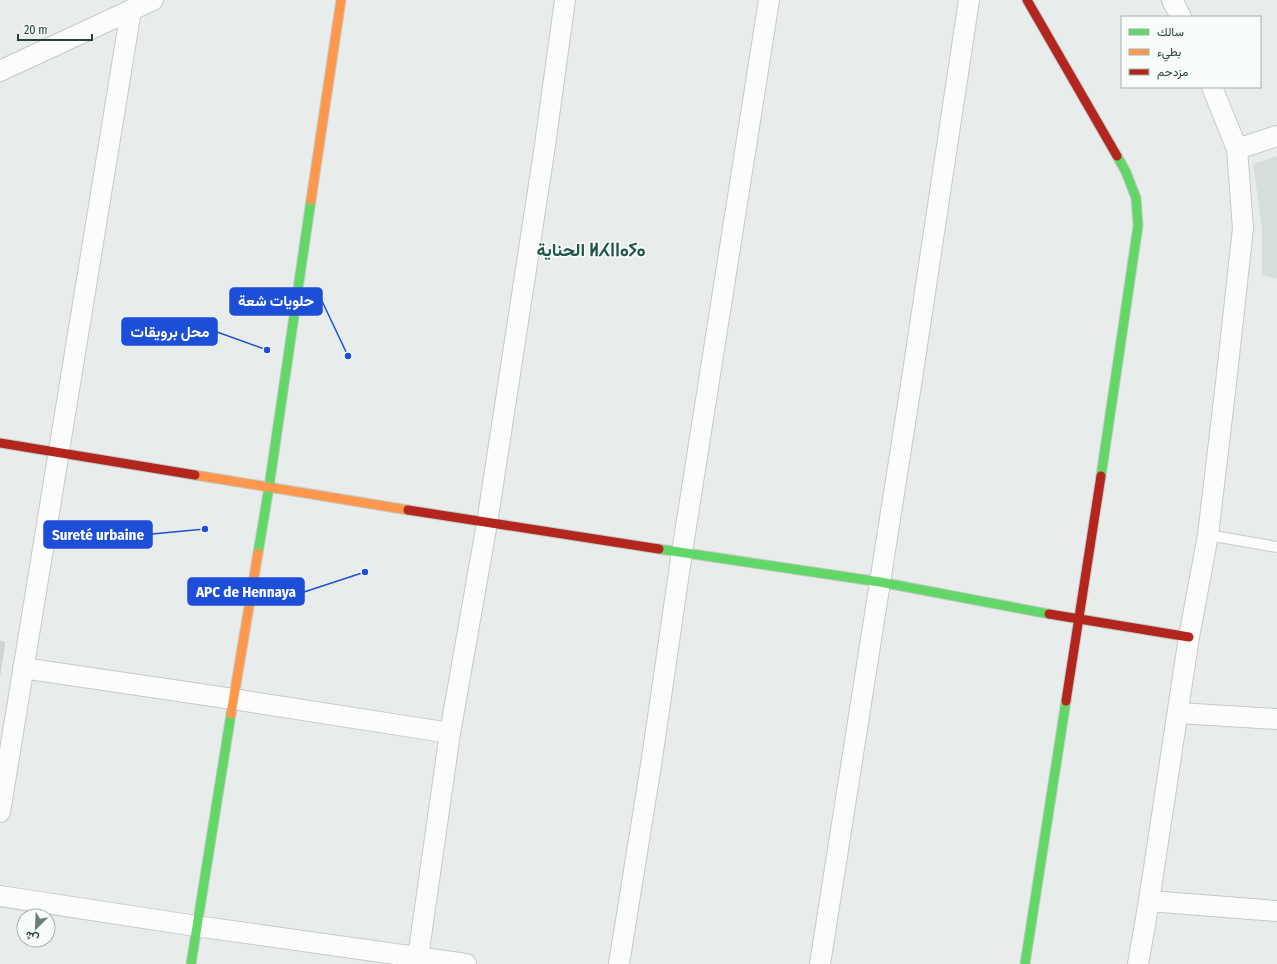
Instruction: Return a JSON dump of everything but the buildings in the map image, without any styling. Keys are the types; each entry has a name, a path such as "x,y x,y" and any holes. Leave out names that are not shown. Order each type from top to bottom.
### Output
{"street":[{"path":"0,71 153,0"},
{"path":"191,964 233,699 270,487 341,0"},
{"path":"418,957 450,733 487,523 544,152 565,0"},
{"path":"619,964 769,0"},
{"path":"820,964 969,0"},
{"path":"1025,964 1079,620 1138,226 1136,198 1126,172 1027,0"},
{"path":"1172,0 1180,16"},
{"path":"0,812 131,10"},
{"path":"1138,964 1189,637 1208,535 1243,228 1237,149 1212,88"},
{"path":"1237,149 1277,136"},
{"path":"0,443 487,523 880,582 1079,620 1189,637"},
{"path":"23,668 450,733"},
{"path":"1178,713 1277,719"},
{"path":"0,896 196,926 466,964"},
{"path":"1149,901 1277,911"}],"lane":[{"path":"1208,535 1277,547"}],"shaded area":[{"path":"1277,156 1277,279 1262,275 1262,228 1253,164"}],"traffic: fast":[{"path":"1101,476 1138,226 1136,198 1126,172 1117,156"},
{"path":"258,553 311,200"},
{"path":"659,549 880,582 1049,614"},
{"path":"1025,964 1066,701"},
{"path":"191,964 231,714"}],"traffic: slow":[{"path":"311,200 341,0"},
{"path":"195,475 408,510"},
{"path":"231,714 258,553"}],"traffic: jam":[{"path":"1027,0 1117,156"},
{"path":"0,443 195,475"},
{"path":"1066,701 1101,476"},
{"path":"408,510 659,549"},
{"path":"1049,614 1189,637"}],"place":[{"name":"محل برويقات","path":"267,350"},
{"name":"حلويات شعة","path":"348,356"},
{"name":"Sureté urbaine","path":"205,529"},
{"name":"APC de Hennaya","path":"365,572"}],"district":[{"name":"الحناية ⵍⵃⵏⵏⴰⵢⴰ","path":"591,250"}]}
